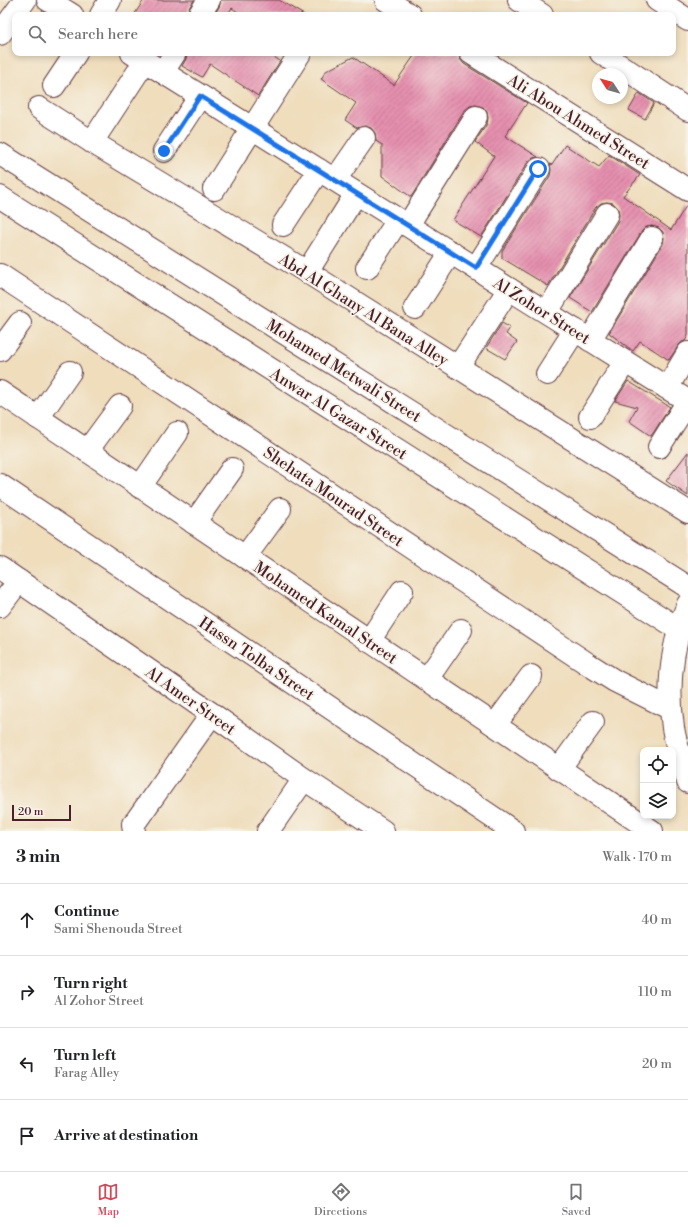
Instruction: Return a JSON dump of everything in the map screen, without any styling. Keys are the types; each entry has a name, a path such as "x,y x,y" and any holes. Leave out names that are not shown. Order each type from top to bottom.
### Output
{"street":[{"path":"16,12 25,0"},
{"path":"48,0 67,12"},
{"path":"103,12 110,0"},
{"path":"201,12 209,0"},
{"path":"386,0 405,12"},
{"path":"519,0 537,12"},
{"path":"657,0 676,12"},
{"path":"676,12 688,20"},
{"path":"0,34 12,18"},
{"path":"54,86 74,56"},
{"path":"163,72 173,56"},
{"path":"214,189 298,56"},
{"name":"Ali Abou Ahmed Street","path":"476,56 688,190"},
{"path":"605,56 688,110"},
{"path":"92,142 139,57"},
{"name":"Al Zohor Street","path":"139,57 688,401"},
{"path":"164,151 200,96"},
{"name":"Abd Al Ghany Al Bana Alley","path":"40,108 92,142 307,272 688,512"},
{"path":"368,268 403,222 476,117"},
{"path":"283,225 327,175 364,138"},
{"name":"Mohamed Metwali Street","path":"0,154 688,587"},
{"path":"476,268 538,169"},
{"path":"307,272 356,194"},
{"name":"Anwar Al Gazar Street","path":"0,198 679,629"},
{"path":"547,312 607,214"},
{"path":"547,374 583,335 652,238"},
{"path":"415,308 451,252"},
{"name":"Shehata Mourad Street","path":"0,275 588,664 615,681 672,709"},
{"path":"458,367 509,289"},
{"path":"0,350 20,323"},
{"path":"667,388 688,353"},
{"path":"590,417 625,362"},
{"path":"38,418 70,372"},
{"name":"Mohamed Kamal Street","path":"0,392 652,831"},
{"path":"659,447 688,401"},
{"path":"87,451 120,406"},
{"path":"140,487 177,433"},
{"path":"194,523 232,469"},
{"name":"Hassn Tolba Street","path":"0,485 513,831"},
{"path":"245,557 280,509"},
{"name":"Al Amer Street","path":"0,568 304,779 383,831"},
{"path":"0,606 19,581"},
{"path":"369,641 402,591"},
{"path":"688,604 679,629 673,658 671,685 673,727 676,743 688,782"},
{"path":"427,679 461,630"},
{"path":"495,725 531,676"},
{"path":"134,831 133,824 212,714"},
{"path":"559,769 593,722"},
{"path":"268,831 304,779"}],"building":[{"path":"144,0 194,0 188,12 136,12"},
{"path":"221,0 279,0 299,12 238,12 232,8 229,12 216,12"},
{"path":"186,56 272,56 280,61 258,96 210,64 202,77 182,66"},
{"path":"414,56 460,56 464,64 527,103 505,136 538,157 533,158 528,162 481,237 453,220 494,156 475,142 487,124 487,112 483,107 476,105 470,106 465,110 411,197 382,176 382,145 376,141 375,133 371,128 365,126 357,128 345,120 356,103 321,79 326,71 353,57 394,85"},
{"path":"639,93 654,103 645,119 629,110"},
{"path":"565,145 599,167 609,155 640,175 623,196 671,230 688,203 688,336 685,341 678,346 669,360 640,341 633,351 609,333 663,244 663,232 659,228 652,226 646,227 642,231 592,312 570,298 618,221 618,208 613,203 601,203 596,207 548,286 502,258 502,251 550,176 550,164 552,165"},
{"path":"502,323 510,328 506,334 517,342 505,359 486,348"},
{"path":"628,381 670,407 651,436 629,421 637,407 615,401"},
{"path":"688,452 688,496 666,481"}],"route":[{"path":"164,151 200,96 476,268 538,169"}]}
